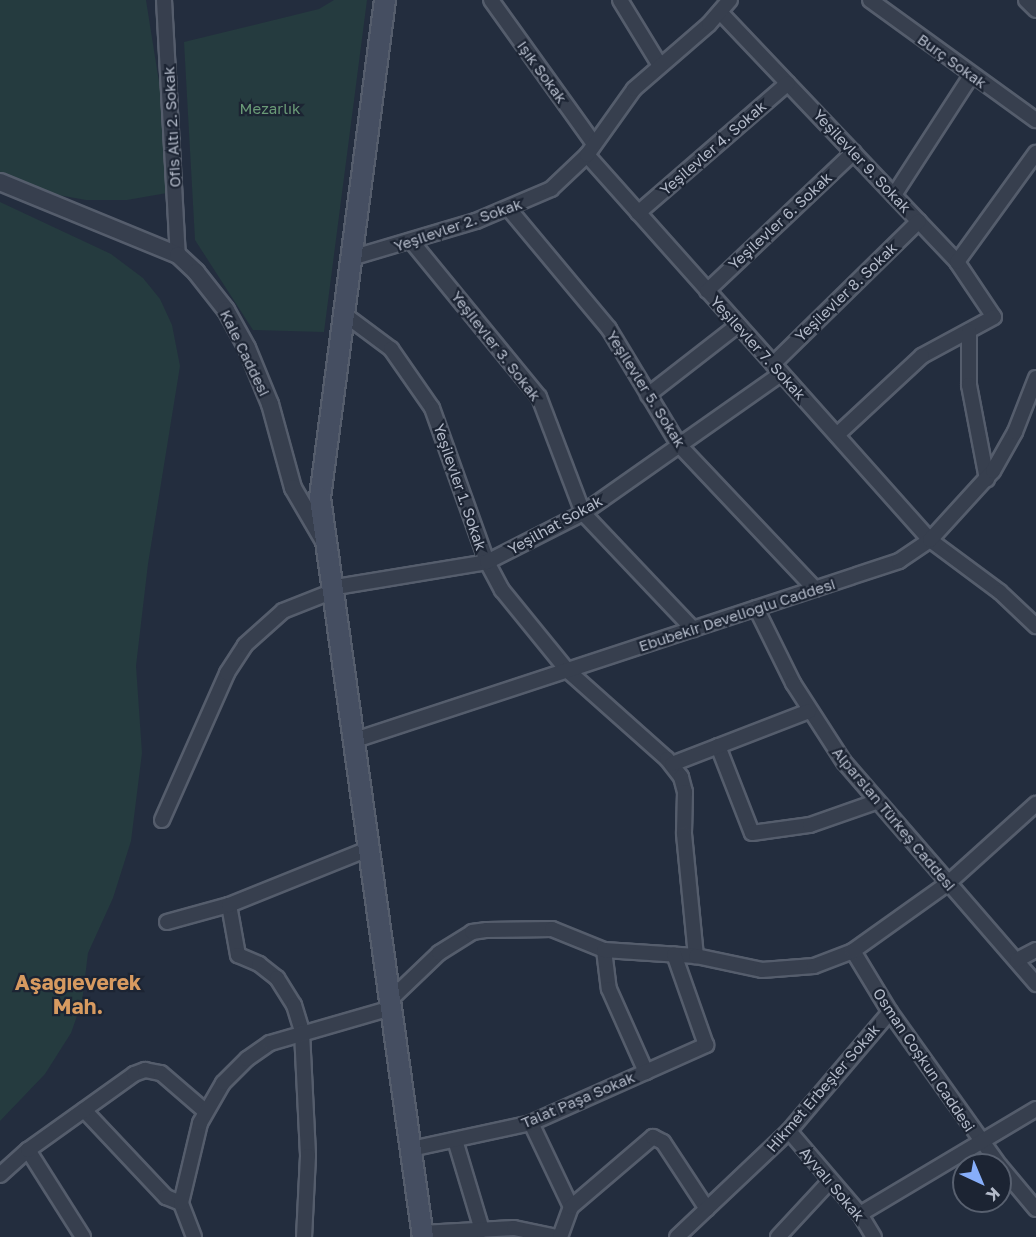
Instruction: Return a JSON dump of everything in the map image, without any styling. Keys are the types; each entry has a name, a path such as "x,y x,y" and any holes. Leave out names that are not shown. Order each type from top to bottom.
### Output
{"main road":[{"path":"385,0 320,498 330,590 391,1004 422,1235"}],"street":[{"name":"Ofis Altı 2. Sokak","path":"164,0 178,255"},
{"name":"Işık Sokak","path":"491,0 590,150"},
{"path":"620,0 659,64"},
{"name":"Yeşilevler 2. Sokak","path":"351,258 412,242 509,209 551,189 590,150 616,110 659,64 720,12 730,0"},
{"name":"Burç Sokak","path":"870,0 971,76 1036,120"},
{"path":"1026,0 1036,10"},
{"name":"Yeşilevler 9. Sokak","path":"720,12 957,262 994,318 969,331"},
{"path":"894,195 971,76"},
{"name":"Yeşilevler 4. Sokak","path":"638,213 788,83"},
{"name":"Yeşilevler 7. Sokak","path":"590,150 638,213 930,540 1000,592 1036,626"},
{"name":"Yeşilevler 6. Sokak","path":"707,291 854,152"},
{"path":"957,262 1036,153"},
{"name":"Kale Caddesi","path":"0,182 178,255 213,292 237,328 270,404 293,488 324,540"},
{"name":"Yeşilevler 5. Sokak","path":"509,209 609,329 680,445 815,589"},
{"name":"Yeşilevler 8. Sokak","path":"777,369 919,221"},
{"name":"Yeşilevler 3. Sokak","path":"412,242 539,397 584,513 693,629"},
{"name":"Yeşilevler 1. Sokak","path":"344,314 392,348 432,408 487,562 502,590 567,670 672,764"},
{"path":"648,394 738,325"},
{"path":"837,435 922,356 969,331 969,385 987,479"},
{"name":"Yeşilhat Sokak","path":"162,820 227,673 244,645 283,611 330,590 487,562 584,513 680,445 777,369"},
{"name":"Ebubekir Develioğlu Caddesi","path":"352,741 899,561 930,540 987,479 1015,432 1035,384"},
{"name":"Alparslan Türkeş Caddesi","path":"756,608 809,711 876,802 1036,984"},
{"path":"696,956 684,834 685,792 672,764 809,711"},
{"path":"718,746 752,833 810,825 876,802"},
{"path":"192,1237 180,1203 205,1111 223,1083 247,1059 270,1043 391,1004 432,959 471,932 552,928 604,950 696,956 780,971 814,966 853,951 947,884 1036,804"},
{"path":"167,922 229,905 368,849"},
{"path":"229,905 238,955 259,964 284,986 303,1032 308,1156 304,1237"},
{"path":"604,950 609,989 646,1072"},
{"path":"1017,960 1036,950"},
{"name":"Osman Coşkun Caddesi","path":"853,951 890,1012 990,1153"},
{"name":"Talat Paşa Sokak","path":"411,1149 531,1123 706,1045 674,954"},
{"name":"Hikmet Erbeşler Sokak","path":"677,1237 789,1131 890,1012"},
{"path":"0,1175 28,1150 134,1074 153,1070 161,1073 205,1111"},
{"path":"860,1214 1036,1109"},
{"path":"84,1110 166,1197 180,1203"},
{"path":"531,1123 571,1207"},
{"name":"Ayvalı Sokak","path":"789,1131 860,1214 874,1237"},
{"path":"422,1235 526,1228 559,1237 571,1207 648,1139 656,1137 707,1209"},
{"path":"455,1140 482,1230"},
{"path":"28,1150 82,1237"},
{"name":"Osman Coşkun Caddesi","path":"1012,1180 1036,1209"},
{"path":"778,1237 830,1181"}],"green space":[{"path":"0,0 146,0 162,101 167,193 127,200 86,200 47,193 0,175"},
{"name":"Mezarlık","path":"334,0 367,0 324,332 253,330 195,240 184,42 319,9"},
{"path":"0,202 111,254 143,278 160,299 172,325 180,366 148,564 136,666 142,753 131,841 113,898 88,953 82,1002 71,1033 45,1074 0,1121"}],"district":[{"name":"Aşağıeverek Mah.","path":"78,994"}]}
